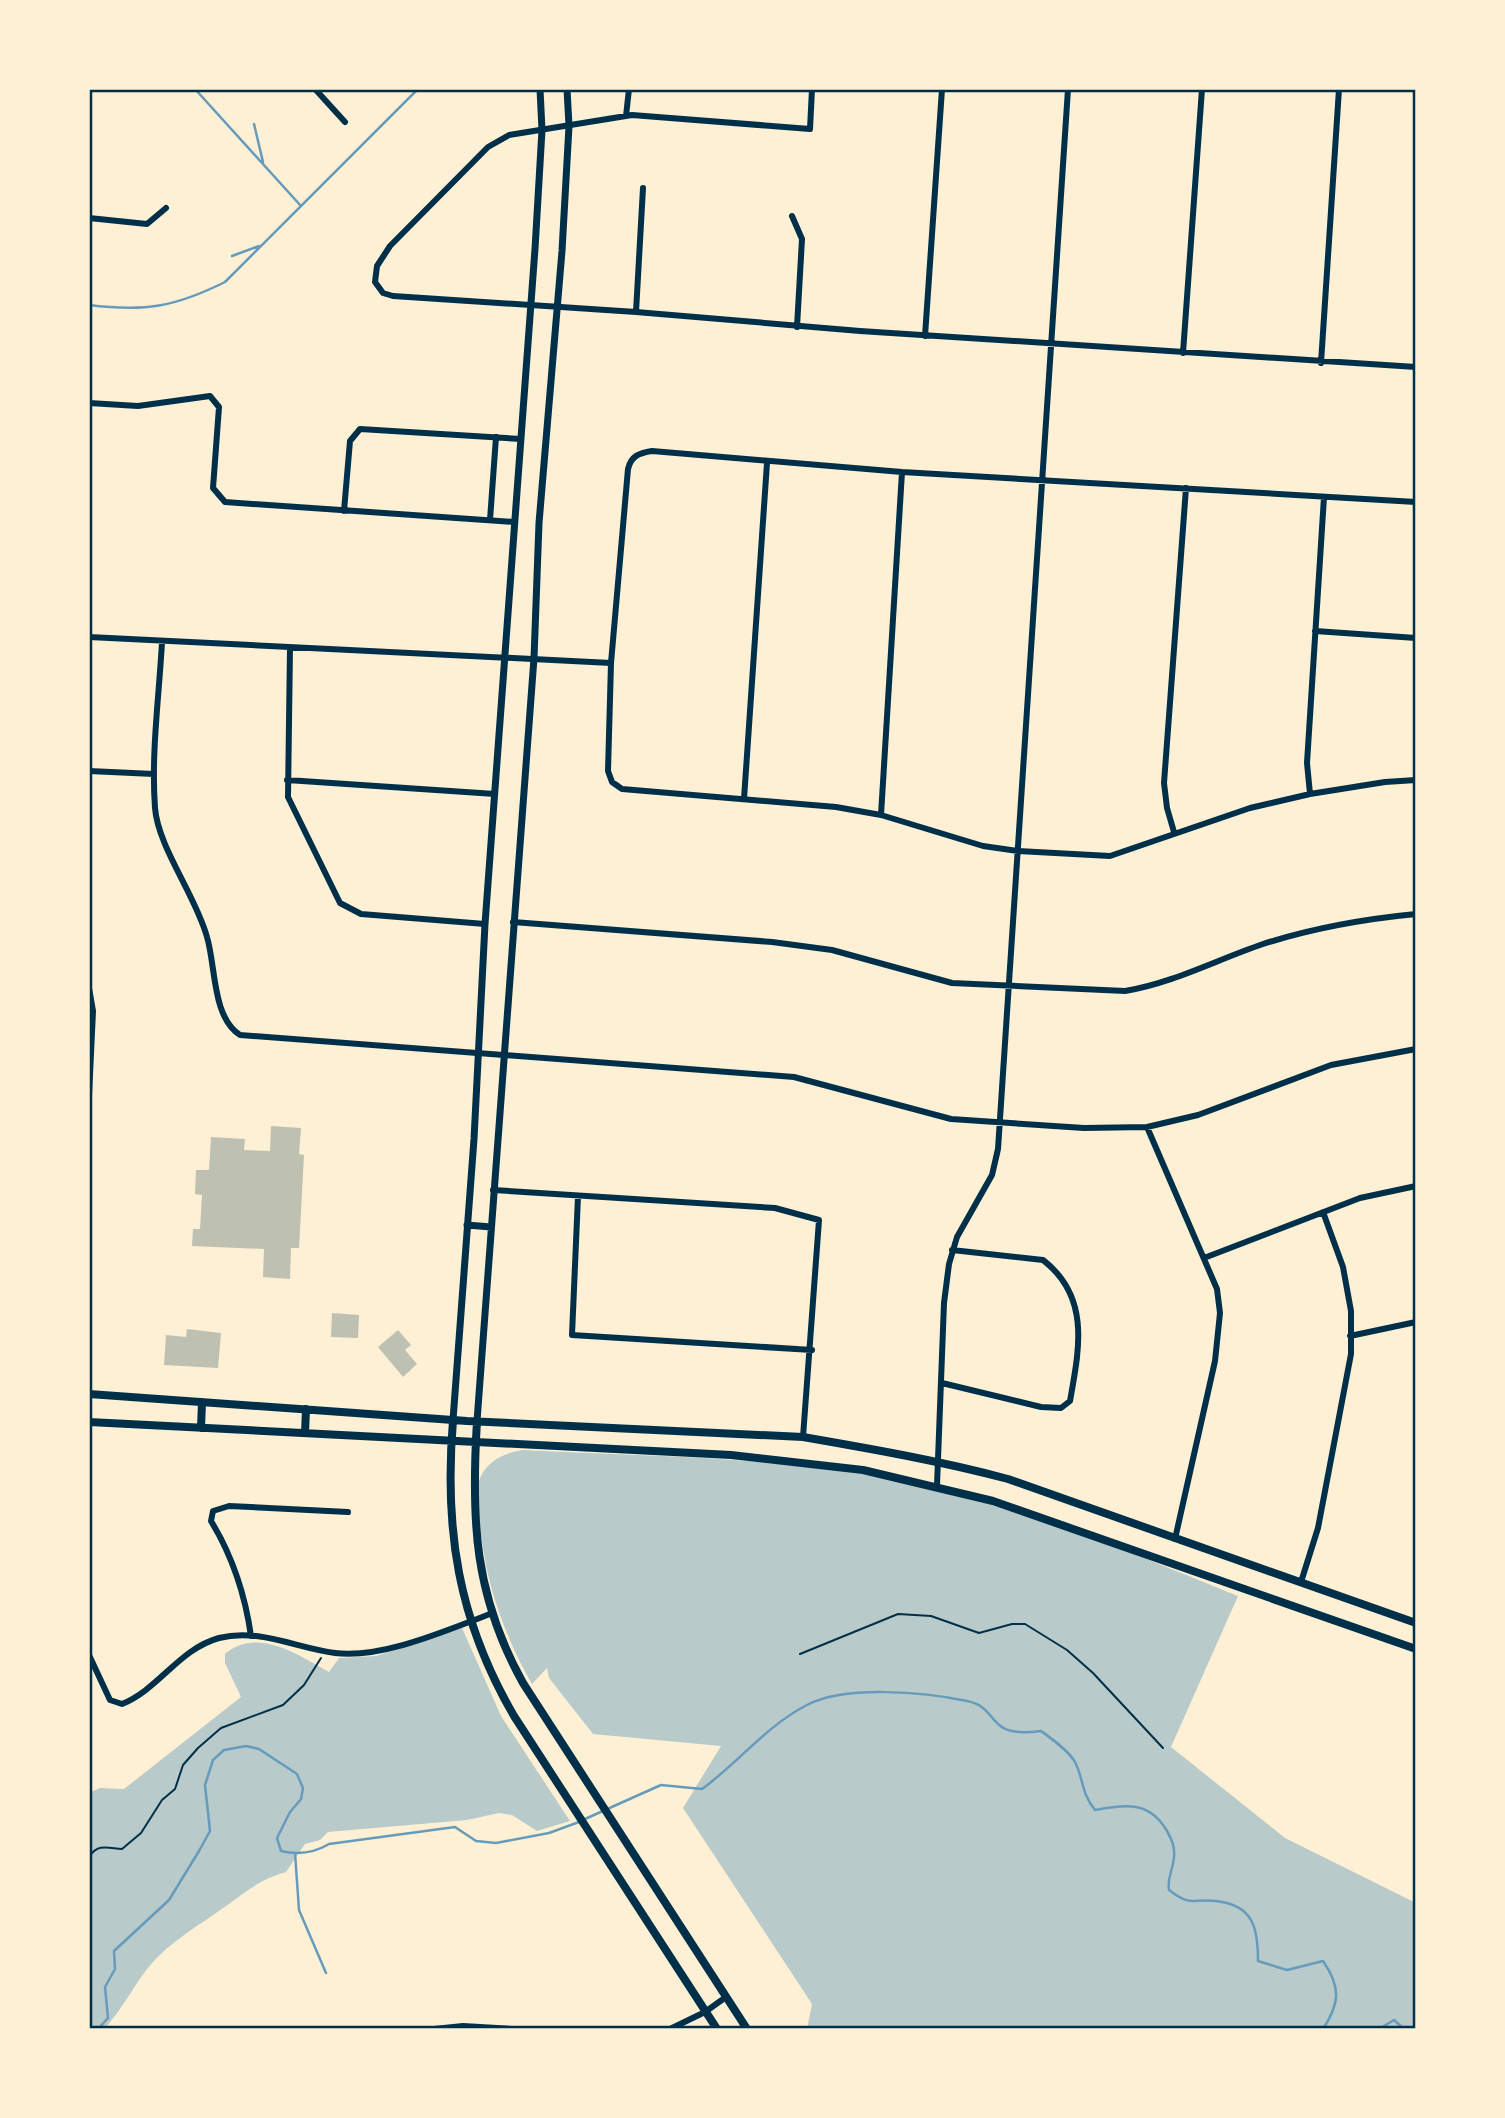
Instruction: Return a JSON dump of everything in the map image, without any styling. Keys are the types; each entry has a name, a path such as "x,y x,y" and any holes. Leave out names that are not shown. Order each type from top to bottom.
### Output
{"main road":[{"path":"89,1394 453,1420 803,1437 939,1462 1008,1479 1416,1623"},
{"path":"201,1428 202,1402"},
{"path":"304,1433 306,1409"},
{"path":"453,1420 451,1530 469,1622 501,1694 717,2029"},
{"path":"477,1421 472,1500 490,1614 523,1683 635,1851 747,2029"},
{"path":"89,1422 731,1455 863,1470 937,1485 1052,1520 1416,1649"}],"street":[{"path":"315,89 345,122"},
{"path":"453,1420 485,924 507,658 531,306 542,130 540,89"},
{"path":"477,1421 502,1055 534,658 539,523 569,126 567,89"},
{"path":"626,116 629,89"},
{"path":"812,89 810,128 626,116 509,135 488,147 390,246 374,274 378,288 393,296 636,312 797,327 1321,363 1416,367"},
{"path":"925,336 943,89"},
{"path":"937,1485 944,1303 952,1250 992,1175 998,1149 1068,89"},
{"path":"1183,353 1202,89"},
{"path":"1321,363 1339,89"},
{"path":"636,312 643,188"},
{"path":"89,218 147,224 166,208"},
{"path":"792,216 802,239 797,327"},
{"path":"89,403 138,406 210,396 219,407 212,480 219,498 234,504 515,522"},
{"path":"345,511 350,441 360,429 521,439"},
{"path":"490,520 496,437"},
{"path":"1416,502 767,463 652,451 640,453 630,462 611,663 608,771 615,785 629,790 836,807 881,815 983,846 1018,851 1110,856 1174,832 1310,794 1416,780"},
{"path":"744,799 767,463"},
{"path":"881,815 902,472"},
{"path":"1174,832 1164,783 1186,488"},
{"path":"1310,794 1307,763 1324,497"},
{"path":"1315,631 1416,638"},
{"path":"89,637 611,663"},
{"path":"162,642 154,774 157,822 206,932 223,1016 232,1030 247,1037 793,1077 922,1114 1084,1128 1147,1127 1210,1111 1331,1065 1416,1049"},
{"path":"290,648 287,780 291,804 333,893 346,909 361,914 485,924"},
{"path":"89,771 154,774"},
{"path":"287,780 495,794"},
{"path":"513,922 772,942 832,950 952,983 1008,988 1125,991 1152,987 1264,944 1350,921 1416,914"},
{"path":"89,988 93,1011 89,1096"},
{"path":"1147,1127 1217,1289 1220,1312 1218,1339 1175,1539"},
{"path":"1204,1258 1360,1198 1416,1186"},
{"path":"493,1190 775,1208 819,1220 812,1350 803,1437"},
{"path":"578,1196 572,1335 812,1350"},
{"path":"1301,1582 1318,1528 1342,1412 1350,1336 1351,1311 1343,1267 1323,1212"},
{"path":"467,1225 491,1227"},
{"path":"942,1382 1041,1407 1061,1408 1070,1401 1080,1347 1080,1329 1074,1306 1063,1282 1043,1260 952,1250"},
{"path":"1350,1336 1416,1322"},
{"path":"251,1636 246,1598 228,1553 211,1521 213,1511 229,1506 348,1512"},
{"path":"89,1655 107,1695 117,1704 137,1696 195,1648 218,1639 251,1636 338,1654 380,1650 490,1614"},
{"path":"670,2029 705,2012 726,1997"},
{"path":"434,2029 463,2026 512,2029"}],"path":[{"path":"800,1654 898,1614 931,1616 979,1633 1012,1624 1026,1624 1067,1650 1093,1673 1163,1748"},
{"path":"89,1857 94,1850 102,1846 122,1849 141,1833 162,1800 176,1789 183,1765 198,1748 221,1728 283,1705 304,1685 325,1651"}],"shaded area":[{"path":"523,1450 727,1459 829,1469 929,1487 1047,1522 1238,1596 1171,1747 1285,1838 1416,1903 1416,2029 807,2029 812,2004 683,1808 721,1746 593,1734 549,1678 547,1668 532,1684 521,1664 502,1622 489,1578 481,1533 478,1489 483,1472 492,1462 504,1455"},
{"path":"462,1628 501,1716 570,1821 537,1831 512,1815 499,1813 467,1820 328,1832 320,1840 305,1844 286,1872 258,1884 159,1955 104,2029 89,2029 89,1793 100,1788 124,1789 241,1697 225,1663 225,1654 237,1646 264,1643 278,1646 329,1672 339,1658 376,1656"}],"building":[{"path":"271,1126 301,1128 299,1154 304,1155 299,1248 291,1248 290,1279 263,1277 264,1249 192,1246 193,1229 200,1229 202,1195 195,1194 196,1170 209,1170 211,1137 245,1139 244,1150 270,1151"},
{"path":"332,1313 359,1315 358,1338 331,1337"},
{"path":"187,1329 221,1333 218,1368 164,1365 166,1335 186,1337"},
{"path":"398,1330 411,1345 405,1350 417,1364 403,1377 378,1347"}],"waterway":[{"path":"195,89 301,206"},
{"path":"89,305 126,308 159,306 190,297 225,282 418,89"},
{"path":"254,124 263,162"},
{"path":"232,256 259,246"},
{"path":"585,1819 661,1785 702,1789 778,1723 807,1705 823,1699 886,1692 967,1701 985,1710 1001,1727 1010,1731 1041,1731 1060,1745 1075,1762 1087,1798 1095,1810 1127,1806 1144,1809 1153,1814 1167,1831 1174,1847 1169,1890 1188,1901 1229,1903 1246,1913 1255,1929 1258,1961 1287,1970 1323,1961 1333,1979 1336,1995 1333,2011 1323,2029"},
{"path":"98,2029 108,2018 105,1987 115,1969 114,1951 169,1900 210,1831 205,1785 213,1760 224,1750 246,1746 259,1749 297,1774 303,1788 301,1799 290,1812 277,1838 281,1851 306,1852 329,1844 455,1827 476,1841 496,1843 549,1833 579,1822"},
{"path":"295,1853 299,1910 326,1973"},
{"path":"1379,2029 1394,2020 1404,2029"}]}
